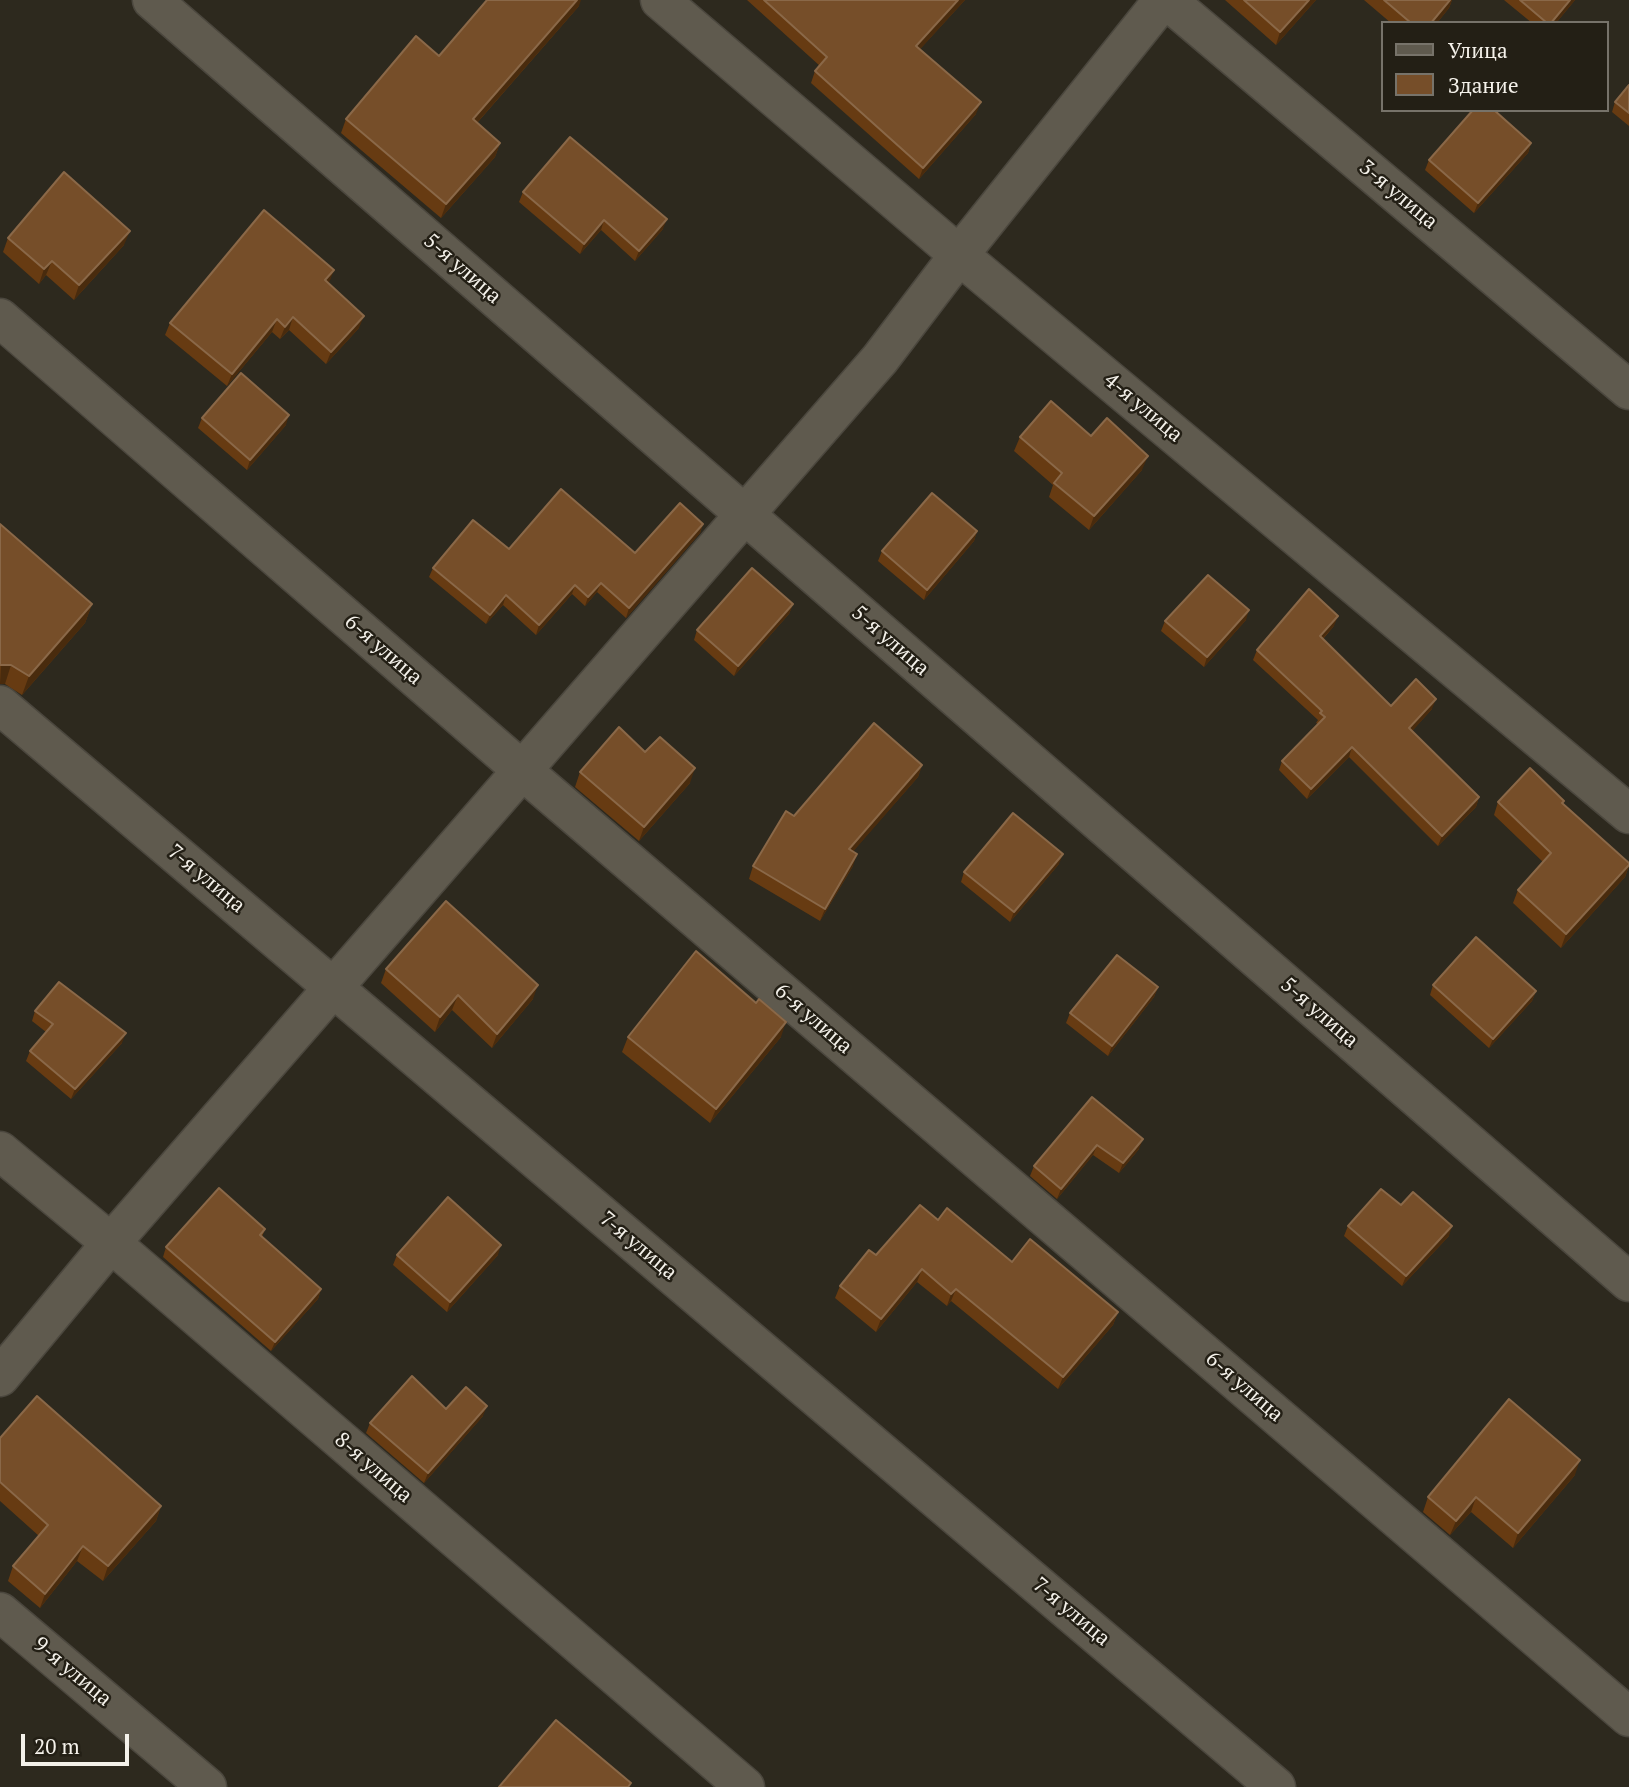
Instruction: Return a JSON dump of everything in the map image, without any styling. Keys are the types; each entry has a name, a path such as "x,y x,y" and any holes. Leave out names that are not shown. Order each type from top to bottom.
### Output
{"street":[{"name":"5-я улица","path":"152,0 1629,1282"},
{"name":"4-я улица","path":"660,0 959,255 1629,814"},
{"path":"0,1377 111,1243 880,359 959,255 1165,0"},
{"name":"3-я улица","path":"1165,0 1629,390"},
{"name":"6-я улица","path":"0,318 523,771 1629,1717"},
{"name":"7-я улица","path":"0,705 1276,1787"},
{"name":"8-я улица","path":"0,1151 745,1787"},
{"name":"9-я улица","path":"0,1612 207,1787"}],"building":[{"path":"487,0 577,0 473,119 500,143 446,204 346,119 416,36 439,56"},
{"path":"764,0 958,0 916,46 981,102 923,168 815,71 827,57"},
{"path":"1244,0 1309,0 1280,32"},
{"path":"1384,0 1450,0 1433,21 1409,21"},
{"path":"1520,0 1570,0 1553,21 1545,21"},
{"path":"1629,85 1629,113 1615,102"},
{"path":"1471,112 1496,112 1531,143 1478,203 1429,160"},
{"path":"570,137 667,219 639,251 604,220 584,244 523,192"},
{"path":"64,172 130,231 79,285 52,261 44,269 8,238"},
{"path":"264,210 334,270 325,280 364,316 331,352 293,317 285,327 277,319 232,374 170,323"},
{"path":"241,373 289,415 250,460 202,418"},
{"path":"1051,401 1091,436 1107,418 1148,456 1094,516 1054,483 1062,473 1020,437"},
{"path":"561,489 635,553 680,503 703,524 629,608 601,583 588,597 575,585 539,625 506,595 490,615 433,568 473,520 509,549"},
{"path":"932,493 977,531 927,590 882,551"},
{"path":"0,524 92,604 29,676 11,665 0,665"},
{"path":"752,568 793,604 738,666 697,630"},
{"path":"1208,575 1249,610 1207,657 1165,621"},
{"path":"1309,589 1338,616 1320,636 1391,706 1416,679 1436,699 1409,728 1479,797 1442,836 1352,747 1311,789 1282,761 1325,717 1320,713 1322,711 1257,650"},
{"path":"874,723 922,765 849,849 857,854 825,909 753,866 786,811 794,816"},
{"path":"619,727 645,752 660,737 695,768 644,827 580,772"},
{"path":"1530,768 1564,801 1562,803 1629,863 1566,934 1518,890 1551,853 1498,802"},
{"path":"1013,813 1063,854 1014,912 964,872"},
{"path":"446,901 538,985 497,1034 458,995 440,1017 386,969"},
{"path":"1476,937 1536,991 1493,1039 1433,985"},
{"path":"696,951 756,1003 759,999 786,1022 716,1109 628,1037"},
{"path":"1117,955 1158,987 1112,1046 1070,1013"},
{"path":"59,982 126,1033 75,1089 30,1051 53,1024 35,1011"},
{"path":"1092,1097 1143,1139 1123,1163 1097,1145 1061,1189 1034,1166"},
{"path":"219,1188 265,1229 260,1235 321,1289 275,1342 166,1247"},
{"path":"1381,1189 1401,1205 1413,1192 1452,1226 1406,1276 1348,1226"},
{"path":"448,1197 501,1245 450,1302 397,1255"},
{"path":"920,1205 938,1220 947,1208 1012,1262 1030,1239 1118,1312 1063,1377 956,1289 951,1294 922,1269 881,1319 840,1286 869,1250 876,1255"},
{"path":"412,1376 446,1409 466,1387 487,1406 428,1473 370,1423"},
{"path":"37,1396 161,1506 108,1566 83,1546 45,1594 13,1566 48,1525 0,1482 0,1438"},
{"path":"1509,1399 1580,1460 1518,1533 1476,1497 1456,1521 1428,1497"},
{"path":"556,1720 631,1783 628,1787 499,1787"}]}
